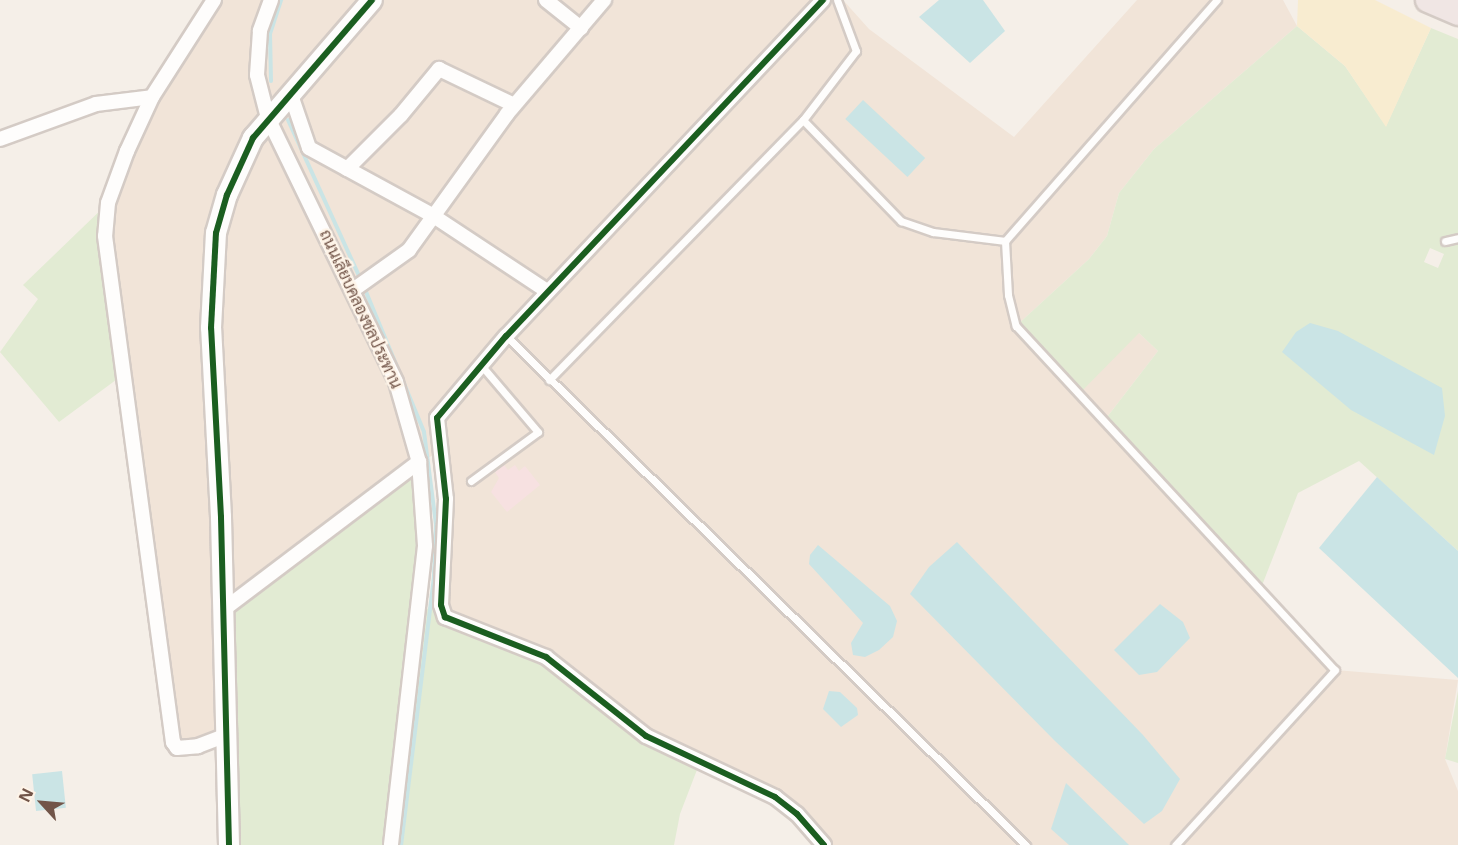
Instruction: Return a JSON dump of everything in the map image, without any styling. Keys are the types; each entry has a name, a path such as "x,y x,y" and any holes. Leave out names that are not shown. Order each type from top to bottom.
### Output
{"highway":[{"path":"1428,0 1458,13"}],"street":[{"path":"214,0 152,97 108,203 105,237 173,742 177,748 198,746 224,736"},
{"name":"ถนนเลียบคลองชลประทาน","path":"271,0 260,31 257,75 268,118 355,289 396,382 419,462 423,567 391,845"},
{"path":"229,845 224,736 223,610 210,328 212,265 227,195 249,146 268,118 291,95 372,0"},
{"path":"546,0 581,28"},
{"path":"355,289 409,250 432,215 514,105 604,0"},
{"path":"823,0 547,291 437,418 446,498 441,605 445,617 546,657 646,736 775,797 797,814 824,845"},
{"path":"347,169 401,115 439,69 514,105"},
{"path":"291,95 309,148 432,215 547,291"},
{"path":"0,139 96,104 152,97"},
{"path":"223,610 419,462"}],"lane":[{"path":"549,380 803,120 856,51 837,0"},
{"path":"1174,845 1335,670 1016,326 1008,295 1005,241 1217,0"},
{"path":"803,120 901,221 933,232 1005,241"},
{"path":"1445,241 1458,238"},
{"path":"506,336 1026,845"},
{"path":"471,481 538,432 481,365"}],"shaded area":[{"path":"214,0 843,0 869,29 1014,137 1137,0 1283,0 1297,26 1154,149 1119,193 1107,236 1089,259 1016,326 1139,333 1158,351 1104,421 1335,670 1458,680 1445,759 1458,791 1458,845 824,845 797,814 445,617 440,452 419,462 224,736 177,748 105,236 127,151"},
{"path":"504,465 508,470 515,465 519,471 525,466 540,485 507,512 491,492 499,478 495,472"}],"green space":[{"path":"1297,26 1345,66 1386,126 1431,28 1458,39 1458,551 1359,461 1298,493 1261,588 1104,421 1158,351 1139,333 1078,395 1016,326 1089,259 1107,236 1119,193 1154,149","holes":["1430,248 1444,254 1438,268 1424,262"]},
{"path":"108,203 124,374 59,422 0,352 38,299 23,285"},
{"path":"419,462 420,619 431,604 441,605 442,613 517,644 613,709 700,762 680,814 674,845 229,845 223,610"},
{"path":"1458,691 1458,763 1445,759"}],"sand":[{"path":"1298,0 1375,0 1431,28 1386,127 1345,66 1297,26"}],"water":[{"path":"939,0 983,0 1005,31 970,63 919,17"},
{"path":"863,100 925,158 907,177 845,119"},
{"path":"1310,323 1338,331 1442,388 1445,416 1434,455 1351,410 1282,352 1296,332"},
{"path":"1377,477 1458,551 1458,678 1319,548"},
{"path":"957,542 1143,735 1180,779 1162,811 1144,824 1055,741 910,594 929,567"},
{"path":"818,545 890,606 897,621 893,637 879,650 865,657 853,655 851,643 863,623 809,564 810,555"},
{"path":"1160,604 1183,622 1190,638 1157,672 1139,675 1114,650"},
{"path":"829,691 840,692 857,708 858,715 841,727 823,709"},
{"path":"62,771 66,808 36,811 32,774"},
{"path":"1066,783 1129,845 1069,845 1051,829"}],"waterway":[{"path":"271,81 270,34 281,0"},
{"path":"288,120 361,280"},
{"path":"364,287 424,432 436,524 434,577 401,845"}],"cycle path":[{"path":"229,845 221,517 211,328 216,233 227,195 253,138 372,0"},
{"path":"823,0 506,336 437,418 446,499 441,605 445,617 546,657 646,736 775,797 797,814 824,845"}]}
